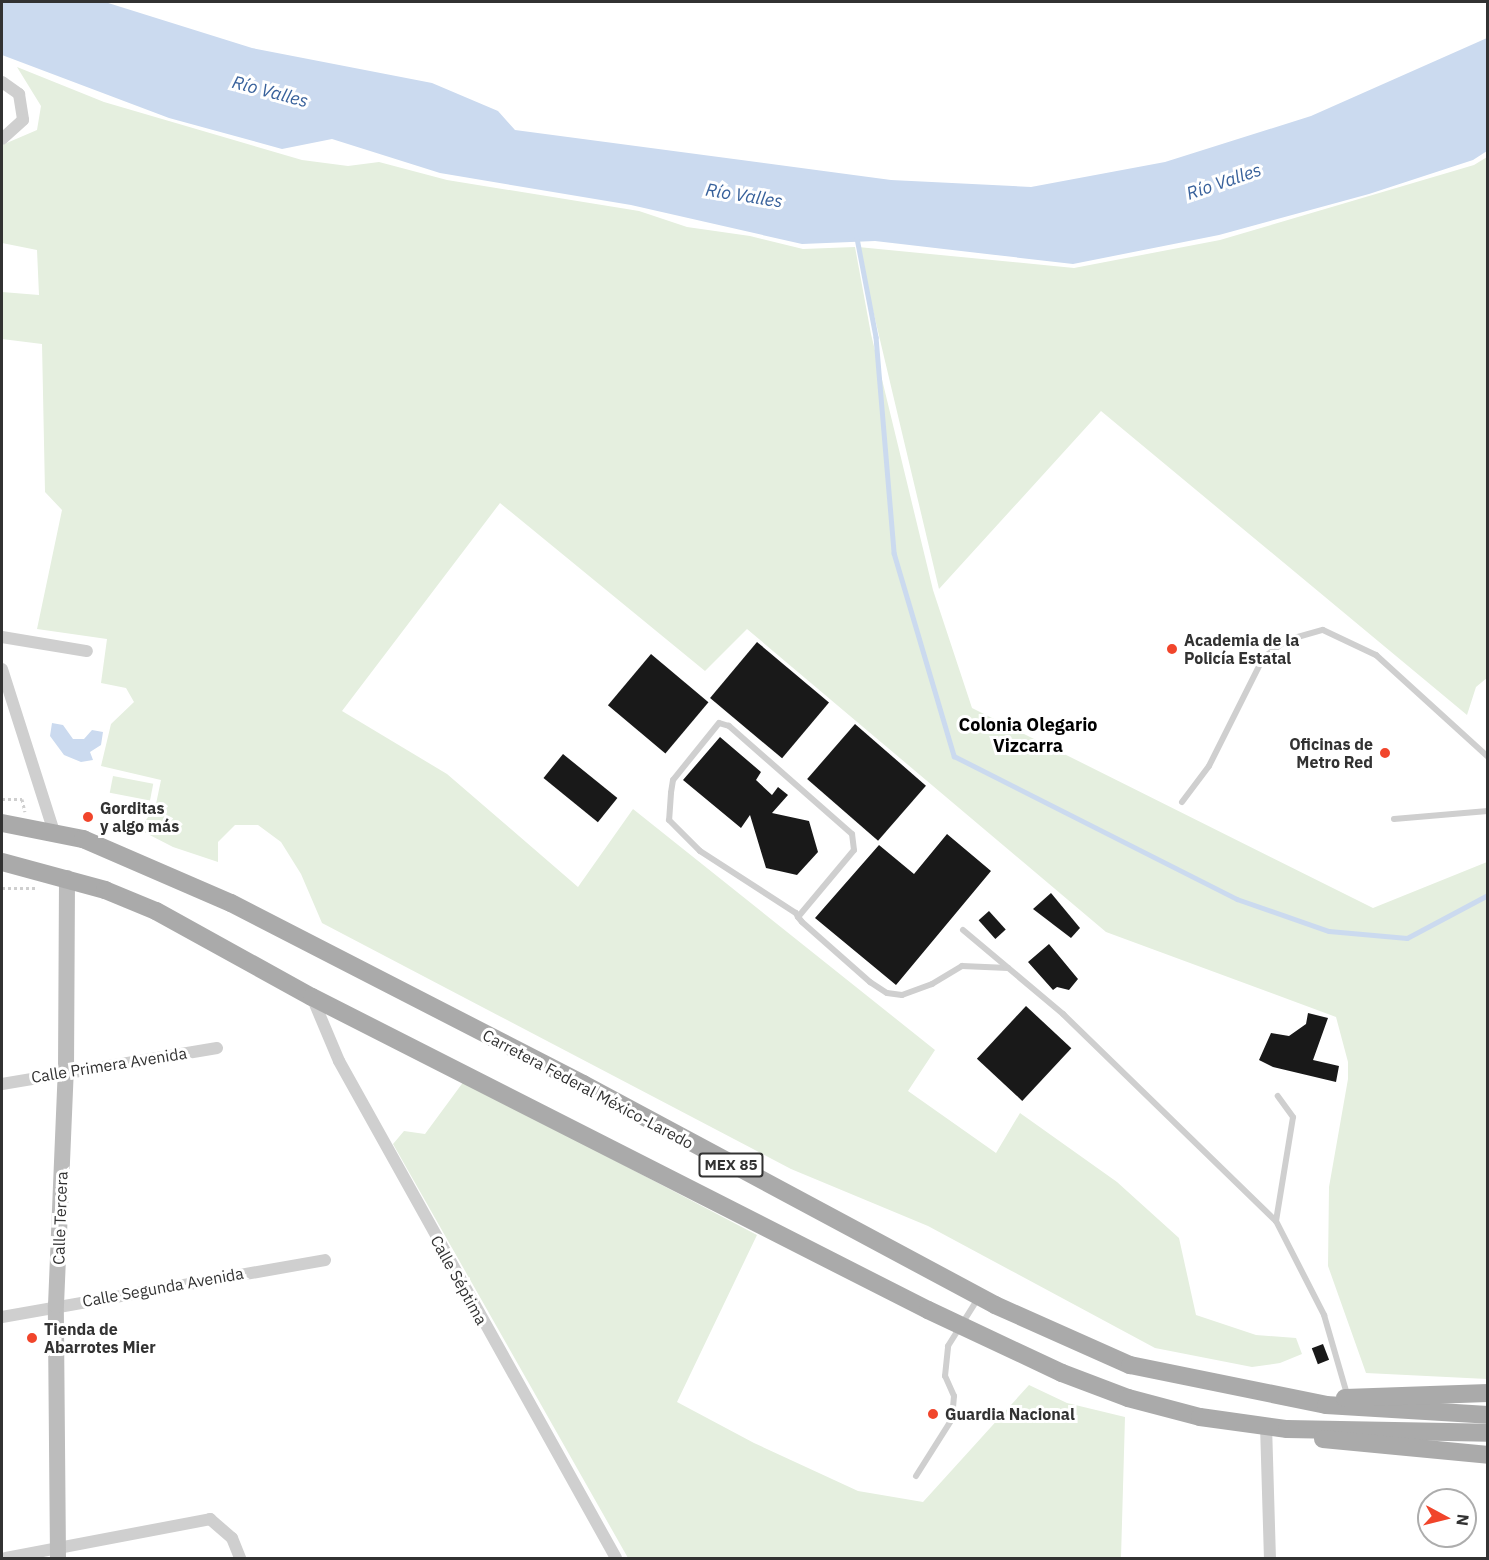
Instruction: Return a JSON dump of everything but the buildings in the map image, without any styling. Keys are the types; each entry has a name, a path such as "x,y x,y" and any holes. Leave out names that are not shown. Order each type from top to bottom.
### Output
{"main road":[{"name":"Carretera Federal México-Laredo","path":"2,823 54,832 144,864 231,903 583,1084 979,1297 1130,1365 1287,1398 1390,1411 1488,1415"},
{"name":"MEX 85","path":"2,862 67,878 156,911 312,997 963,1327 1062,1373 1128,1398 1200,1417 1287,1429 1488,1433"},
{"path":"1287,1398 1488,1393"},
{"path":"1287,1429 1350,1444 1488,1455"}],"street":[{"path":"2,82 20,94 23,120 2,139"},
{"path":"2,637 87,651"},
{"path":"2,669 54,832"},
{"name":"Calle Tercera","path":"58,1553 56,1305 66,1071 67,878"},
{"name":"Calle Séptima","path":"312,997 339,1061 616,1558"},
{"name":"Calle Primera Avenida","path":"2,1084 66,1071 217,1048"},
{"name":"Calle Segunda Avenida","path":"2,1317 56,1305 325,1260"},
{"path":"1266,1425 1270,1558"},
{"path":"6,1558 58,1553 210,1520 232,1538 240,1558"}],"lane":[{"path":"1182,802 1209,766 1263,658 1287,640 1323,630 1376,655 1488,757"},
{"path":"798,916 854,850 852,834 729,726 719,723 673,780 669,820 700,851 798,916 887,993 902,995 932,984 962,966 1008,968"},
{"path":"1394,819 1488,811"},
{"path":"963,930 1063,1014 1276,1221 1324,1315 1348,1398"},
{"path":"1276,1221 1293,1117 1278,1096"},
{"path":"916,1476 952,1419 954,1396 945,1376 948,1346 963,1327 979,1297"}],"path":[{"path":"2,799 22,799"},
{"path":"2,888 37,890"}],"green space":[{"path":"17,67 104,102 302,160 348,166 379,162 447,180 639,211 687,227 750,236 803,249 855,247 871,334 933,590 972,708 1373,908 1487,862 1487,1379 1366,1373 1328,1266 1329,1187 1348,1079 1348,1062 1336,1017 1106,932 747,629 705,671 500,503 342,711 447,774 578,887 633,809 935,1050 908,1091 996,1153 1020,1113 1117,1182 1179,1238 1196,1315 1256,1335 1296,1338 1302,1354 1280,1363 1252,1367 1155,1348 928,1226 791,1169 322,923 301,874 281,842 258,825 235,825 218,842 218,862 173,847 140,830 156,804 161,780 101,766 111,724 134,702 126,688 101,683 107,639 37,629 62,510 45,492 42,344 2,339 2,292 39,295 37,250 2,243 2,145 37,130 41,106"},
{"path":"1487,157 1488,677 1476,687 1467,715 1101,411 939,589 858,247 1074,268 1220,240 1474,165"},
{"path":"113,776 153,784 150,801 110,793"},
{"path":"464,1081 757,1235 677,1402 754,1443 858,1491 923,1502 1029,1385 1067,1403 1125,1417 1121,1558 628,1558 393,1144 404,1131 425,1134"}],"water":[{"name":"Río Valles","path":"2,2 105,2 252,48 432,83 498,111 515,130 891,180 1031,187 1165,162 1311,116 1487,38 1487,151 1473,160 1369,194 1219,235 1073,264 875,241 802,244 631,205 440,173 332,139 282,149 169,118 2,55"},
{"path":"52,723 63,725 73,739 84,739 92,730 103,732 101,745 90,752 93,760 81,762 64,755 50,736"}],"waterway":[{"path":"857,238 876,337 894,553 954,756 1237,899 1329,931 1407,938 1488,895"}],"place":[{"name":"Academia de la Policía Estatal","path":"1172,649"},
{"name":"Oficinas de Metro Red","path":"1385,753"},
{"name":"Gorditas y algo más","path":"88,817"},
{"name":"Tienda de Abarrotes Mier","path":"32,1338"},
{"name":"Guardia Nacional","path":"933,1414"}],"district":[{"name":"Colonia Olegario Vizcarra","path":"1028,736"}]}
